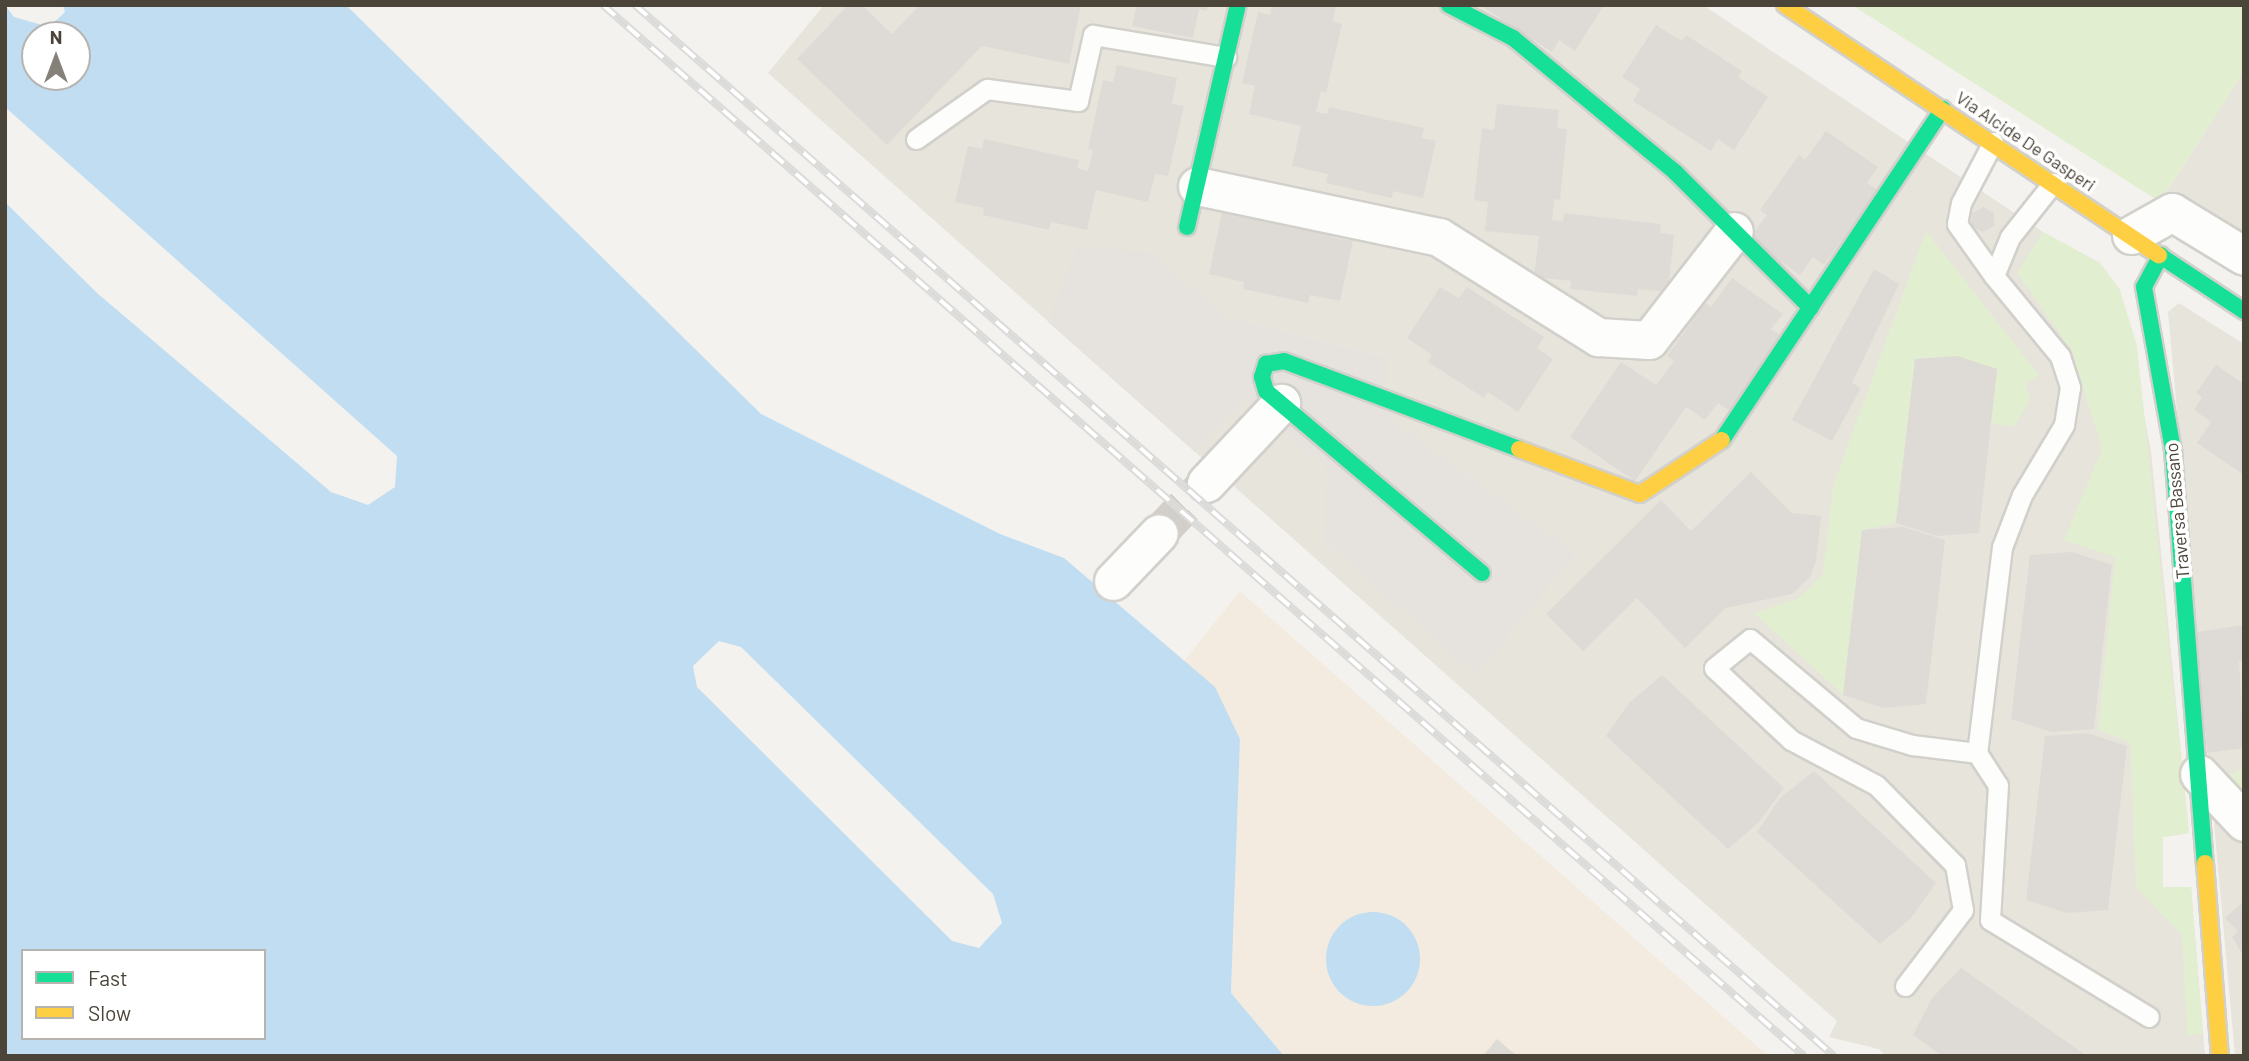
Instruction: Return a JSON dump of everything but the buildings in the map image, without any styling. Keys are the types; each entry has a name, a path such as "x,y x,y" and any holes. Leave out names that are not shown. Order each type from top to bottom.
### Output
{"street":[{"path":"1187,227 1238,5"},
{"path":"1449,5 1513,38 1675,172 1811,308"},
{"name":"Via Alcide De Gasperi","path":"1785,5 2244,311"},
{"path":"1482,573 1266,391 1262,377 1266,364 1284,361 1640,494 1727,437 1943,109"},
{"path":"1197,186 1439,237 1598,337 1649,340 1734,231"},
{"path":"2146,245 2172,212 2244,256"},
{"name":"Traversa Bassano","path":"2146,245 2144,287 2158,347 2173,450 2220,1056"},
{"path":"1206,483 1281,403"},
{"path":"1113,581 1159,533"},
{"path":"2199,774 2244,821"}],"lane":[{"path":"916,139 987,89 1078,101 1093,35 1226,57"},
{"path":"1993,142 1961,204 1957,225 1994,276 2060,356 2070,387 2064,425 2022,495 2002,547 1977,752 1998,785 1990,920 2150,1017"},
{"path":"1994,276 2010,237 2053,183"},
{"path":"1905,986 1963,910 1955,865 1876,785 1791,740 1714,668 1750,639 1856,729 1912,745 1977,752"}],"shaded area":[{"path":"824,5 1703,5 2043,232 2100,263 2120,290 2151,451 2189,833 2163,837 2163,887 2191,887 2205,1056 1885,1056 1879,1049 1829,1037 1837,1021 768,73"},
{"path":"2244,71 2244,253 2160,202"},
{"path":"1078,245 1150,253 1228,318 1386,358 1386,417 1575,553 1476,675 1324,541 1327,468 1245,399 1195,452 1048,322"},
{"path":"2179,303 2244,344 2244,769 2225,777 2244,797 2244,1056 2235,1056 2168,312"},
{"path":"1240,591 1768,1056 1284,1056 1231,993 1240,739 1184,661"}],"green space":[{"path":"1852,5 2244,5 2244,71 2160,202"},
{"path":"1926,231 2039,375 2025,384 2030,399 2015,426 1991,424 1997,369 1956,356 1915,359 1896,523 1862,530 1843,695 1754,613 1799,598 1823,574 1833,486"},
{"path":"2043,232 2100,263 2120,290 2137,346 2189,833 2163,837 2163,887 2191,887 2203,1034 2187,1035 2182,935 2136,887 2130,742 2098,730 2115,557 2064,540 2102,449 2072,351 2017,273"},
{"path":"2244,769 2244,797 2225,777"}],"water":[{"path":"5,5 346,5 761,414 1000,534 1064,558 1215,687 1240,739 1231,993 1284,1056 5,1056"},
{"path":"1373,912 1391,915 1406,926 1417,941 1420,959 1417,977 1406,992 1391,1003 1373,1006 1355,1003 1340,992 1329,977 1326,959 1329,941 1340,926 1355,915"}],"pier":[{"path":"5,5 63,5 65,12 55,21 28,21 14,17"},
{"path":"5,107 397,456 395,487 368,505 331,492 97,293 5,202"},
{"path":"719,641 741,647 993,894 1002,923 979,948 952,941 697,687 693,666"}],"tunnel":[{"path":"1159,533 1206,483"}],"railway":[{"path":"603,5 1804,1056"},
{"path":"635,5 1834,1056"}],"traffic: fast":[{"path":"1187,227 1238,5"},
{"path":"1449,5 1513,38 1675,172 1811,308"},
{"path":"1722,440 1943,109"},
{"path":"2159,255 2244,311"},
{"path":"2161,255 2144,287 2173,450 2205,863"},
{"path":"1482,573 1266,391 1262,377 1266,364 1284,361 1519,449"}],"traffic: slow":[{"path":"1785,5 2159,255"},
{"path":"1519,449 1640,494 1722,440"},
{"path":"2205,863 2220,1056"}]}
